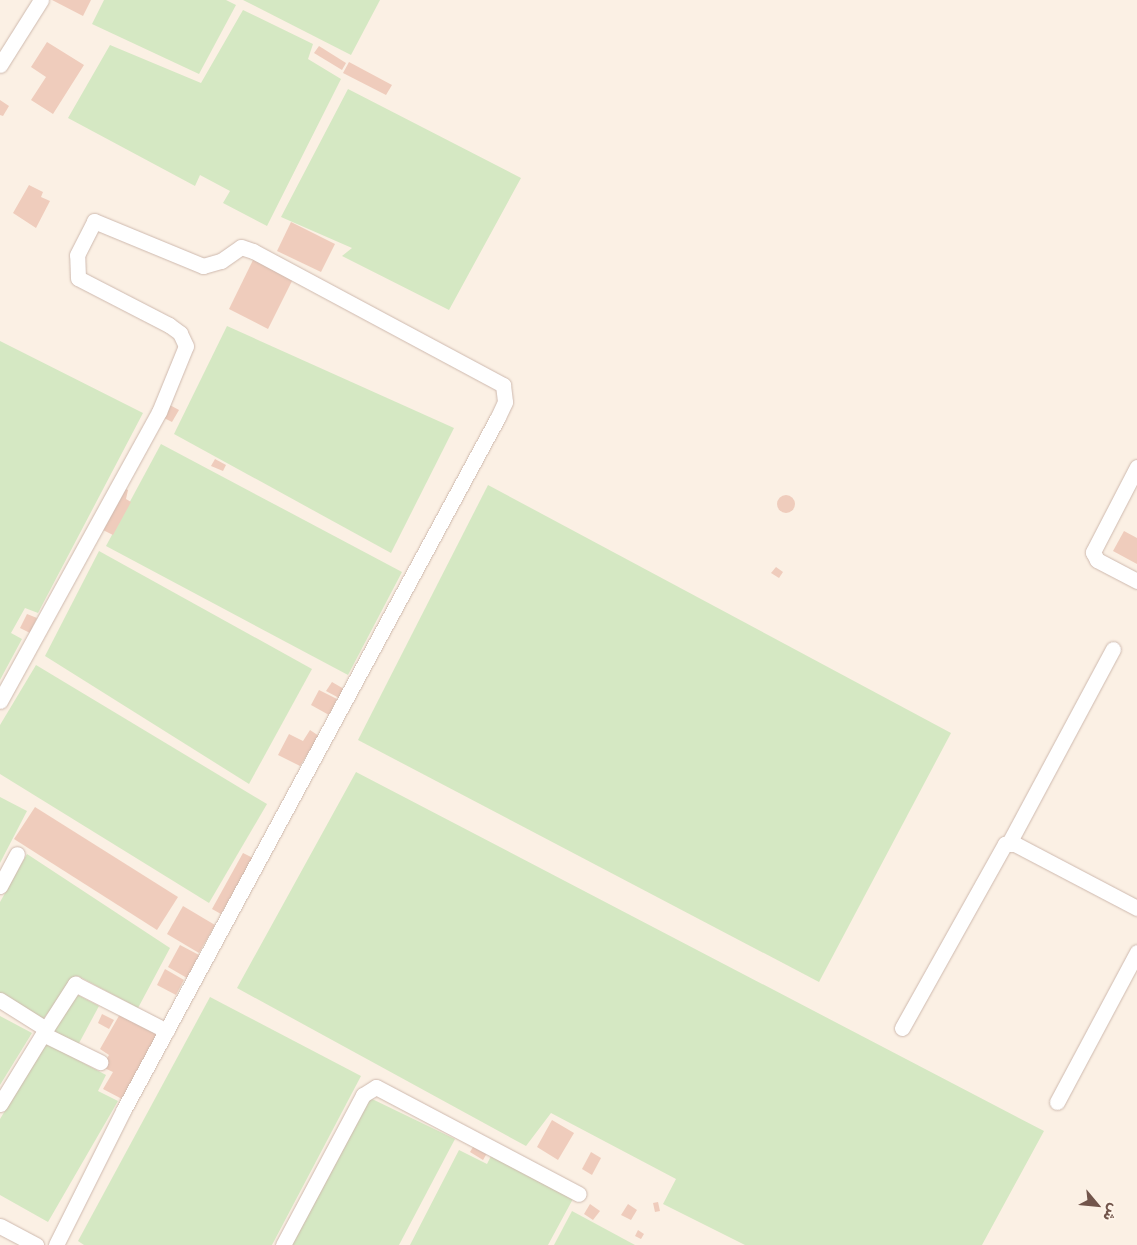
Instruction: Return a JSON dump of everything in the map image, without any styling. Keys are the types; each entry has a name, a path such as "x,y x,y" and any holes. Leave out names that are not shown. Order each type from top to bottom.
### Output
{"street":[{"path":"0,65 41,0"},
{"path":"0,701 159,412 186,346 180,333 169,324 78,278 77,255 94,221 203,266 221,261 240,247 252,251 503,385 505,402 498,417 167,1031 56,1245"},
{"path":"1137,467 1093,552 1097,560 1137,581"},
{"path":"902,1028 999,852 1009,843 1113,649"},
{"path":"1009,843 1137,908"},
{"path":"0,886 17,854"},
{"path":"1057,1102 1137,952"},
{"path":"0,1104 75,984 167,1031"},
{"path":"0,1000 45,1031 100,1062"},
{"path":"283,1245 363,1095 376,1087 579,1194"},
{"path":"0,1226 36,1245"}],"green space":[{"path":"104,0 226,0 236,5 199,74 92,24"},
{"path":"243,0 380,0 351,55"},
{"path":"243,10 313,44 308,59 341,79 267,226 223,203 230,191 200,175 195,186 68,118 110,45 201,83"},
{"path":"348,89 521,178 449,310 342,256 352,248 281,217"},
{"path":"227,326 454,428 391,553 174,434"},
{"path":"0,341 143,413 38,613 25,608 11,633 22,639 0,680"},
{"path":"161,444 402,572 348,675 106,546"},
{"path":"488,485 951,733 819,982 358,740"},
{"path":"99,551 312,669 249,784 45,656"},
{"path":"36,665 267,804 209,903 0,774 0,725"},
{"path":"356,772 1044,1131 982,1245 745,1245 663,1204 676,1179 551,1113 526,1146 237,988"},
{"path":"0,797 27,811 0,863"},
{"path":"27,854 170,948 138,1008 78,976 43,1019 0,993 0,902"},
{"path":"76,994 99,1006 78,1045 52,1031"},
{"path":"210,997 361,1076 272,1245 84,1245 78,1241"},
{"path":"0,1016 32,1033 0,1085"},
{"path":"46,1043 106,1075 98,1091 118,1101 48,1222 0,1195 0,1119"},
{"path":"370,1098 455,1139 399,1245 292,1245"},
{"path":"459,1150 487,1164 493,1152 574,1197 548,1245 410,1245"},
{"path":"572,1211 635,1245 554,1245"}],"building":[{"path":"52,0 91,0 83,16"},
{"path":"47,42 84,65 53,114 31,100 46,77 31,67"},
{"path":"319,46 346,63 342,70 314,53"},
{"path":"349,62 392,85 386,95 343,73"},
{"path":"0,100 9,106 3,116 0,115"},
{"path":"29,185 43,192 41,197 50,201 36,228 13,213"},
{"path":"291,222 335,244 321,272 277,251"},
{"path":"254,258 294,277 268,329 229,309"},
{"path":"168,404 179,410 172,422 162,417"},
{"path":"215,459 226,465 223,471 211,466"},
{"path":"118,485 128,490 126,499 131,502 113,535 95,526"},
{"path":"786,495 792,498 795,504 792,510 786,513 780,510 777,504 780,498"},
{"path":"1124,531 1137,538 1137,564 1113,551"},
{"path":"776,567 783,572 779,578 771,573"},
{"path":"27,614 37,618 30,633 20,628"},
{"path":"332,682 344,689 339,698 326,691"},
{"path":"319,690 337,699 329,715 311,705"},
{"path":"310,730 319,736 300,766 278,755 289,734 303,741"},
{"path":"35,807 178,897 157,930 14,839"},
{"path":"243,853 253,858 221,914 212,909"},
{"path":"183,906 215,925 199,953 167,934"},
{"path":"180,945 199,955 187,978 168,967"},
{"path":"165,969 184,980 176,995 157,985"},
{"path":"102,1014 114,1020 109,1029 98,1023"},
{"path":"120,1014 157,1034 122,1099 103,1089 113,1072 102,1067 109,1055 100,1049"},
{"path":"552,1120 574,1133 558,1160 537,1147"},
{"path":"476,1142 489,1150 483,1160 470,1152"},
{"path":"591,1152 601,1158 592,1175 582,1169"},
{"path":"658,1202 660,1211 655,1212 653,1203"},
{"path":"590,1204 600,1211 593,1220 584,1214"},
{"path":"628,1204 637,1210 631,1220 621,1215"},
{"path":"638,1230 644,1234 641,1239 635,1236"}]}
